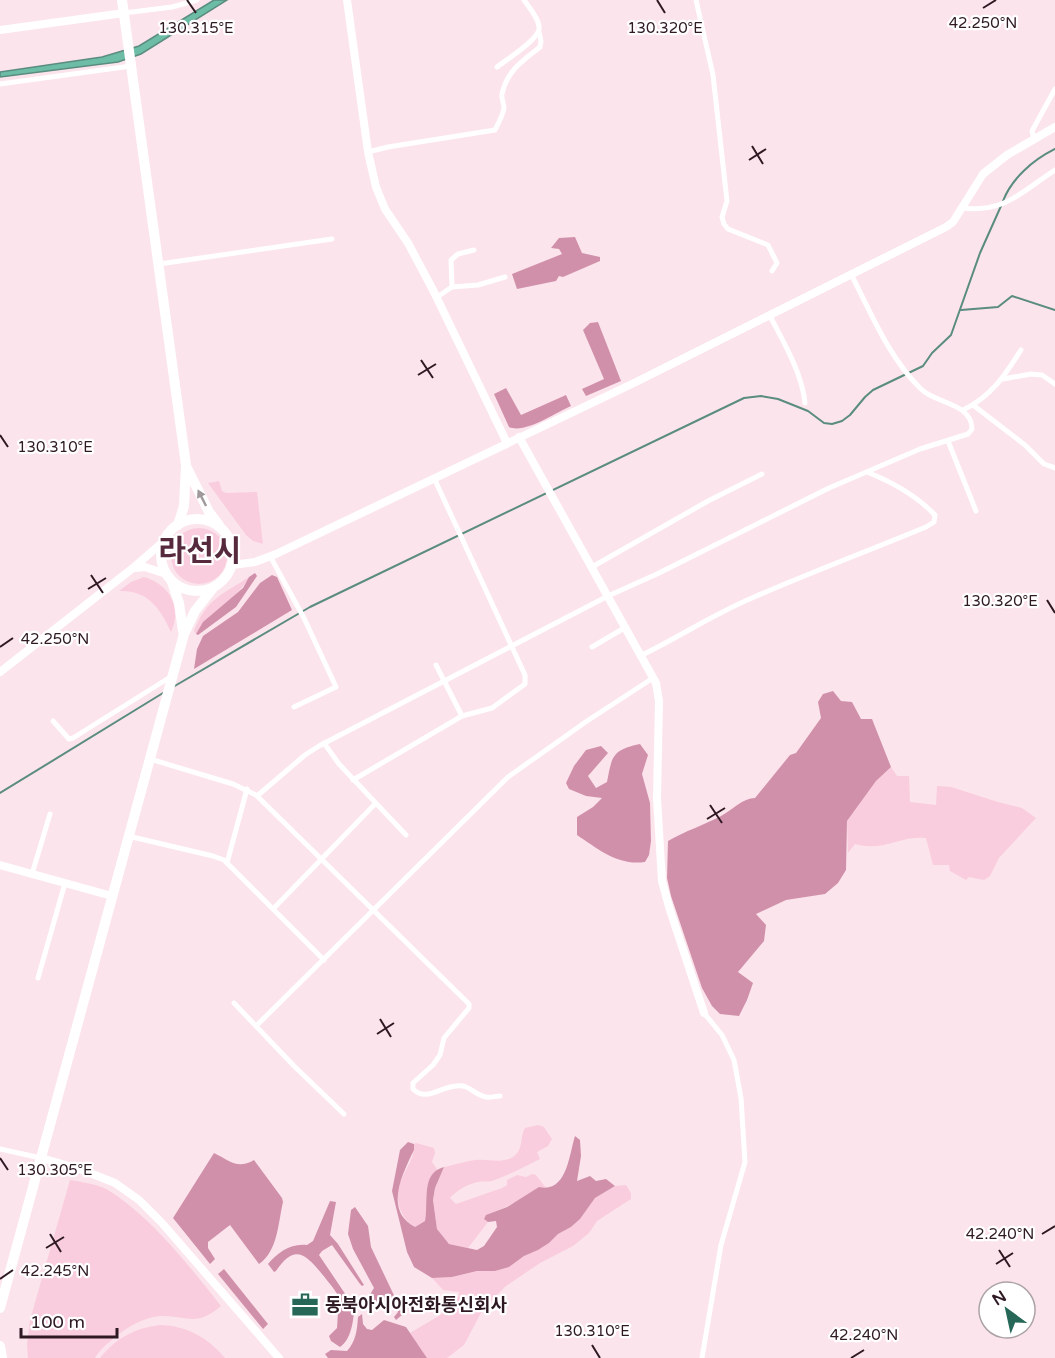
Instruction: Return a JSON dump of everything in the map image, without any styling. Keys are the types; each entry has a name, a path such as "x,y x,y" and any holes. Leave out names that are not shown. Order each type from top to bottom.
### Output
{"highway":[{"path":"122,0 186,465 184,506 178,525"},
{"path":"0,1308 184,634 195,611 213,588 228,575 232,565 232,545 206,506 186,465"},
{"path":"184,634 179,603 162,563 161,552 164,541 169,532 188,520 200,519 222,528"},
{"path":"169,578 192,591 213,588"},
{"path":"0,1346 2,1358"}],"street":[{"path":"0,30 172,7 197,0"},
{"path":"347,0 368,152 376,187 385,209 408,243 437,297 507,443"},
{"path":"368,152 495,130 504,108 501,96 514,68 540,47 539,26 524,0"},
{"path":"696,0 713,75 718,111 727,201 723,217 724,224 728,229 768,245 777,263 772,271"},
{"path":"497,67 539,32"},
{"path":"0,84 130,63"},
{"path":"1034,138 1032,131 1055,89"},
{"path":"232,565 255,562 270,556 634,383 946,227 953,222 984,174 1007,155 1055,127"},
{"path":"962,208 975,210 999,206 1055,170"},
{"path":"159,264 332,239"},
{"path":"452,287 451,260 458,254 474,250"},
{"path":"257,796 305,755 324,743 608,596 829,488 920,449 968,434 972,429 972,422 963,410 934,399 907,373 884,338 851,274"},
{"path":"437,297 452,287 478,285 505,277"},
{"path":"770,316 795,368 805,403"},
{"path":"1002,380 1021,350"},
{"path":"963,410 973,405 1002,380 1011,376 1042,375 1055,384"},
{"path":"973,405 1044,464 1055,468"},
{"path":"519,437 653,678 660,701 656,785 662,881 704,1013 722,1035 734,1060 741,1098 745,1162 721,1245 702,1358"},
{"path":"948,441 976,511"},
{"path":"642,655 707,618 750,598 934,522 934,514 927,506 901,488 867,472"},
{"path":"592,567 708,501 762,474"},
{"path":"353,780 462,716 492,708 525,684 525,675 434,478"},
{"path":"0,672 134,568 164,541"},
{"path":"270,556 304,618 336,687 294,707"},
{"path":"134,568 145,567 169,578"},
{"path":"592,647 626,627"},
{"path":"436,665 462,716"},
{"path":"53,721 66,737 73,738 172,678"},
{"path":"256,1026 508,777 586,721 653,678"},
{"path":"324,743 353,780 406,835"},
{"path":"150,759 247,789 257,796 469,1004 469,1008 444,1038 440,1055 433,1065 413,1083 413,1089 418,1094 426,1095 456,1086 467,1086 486,1097 500,1096"},
{"path":"227,862 247,789"},
{"path":"273,909 375,804"},
{"path":"32,874 50,814"},
{"path":"129,836 213,856 227,862 324,960"},
{"path":"0,865 112,896"},
{"path":"38,978 65,883"},
{"path":"234,1003 344,1114"},
{"path":"0,1149 42,1158 115,1183 139,1200 162,1223 279,1358"}],"shaded area":[{"path":"214,0 227,0 141,54 118,62 0,77 0,72 102,57 139,46"},
{"path":"575,237 582,253 600,257 600,261 563,277 559,276 556,281 517,289 512,274 562,254 559,249 551,248 559,238"},
{"path":"598,322 621,381 586,396 582,389 604,379 583,330 590,323"},
{"path":"506,388 521,415 566,395 571,406 523,428 509,427 494,394"},
{"path":"219,481 222,491 226,493 257,492 263,544 253,541 246,535 208,483"},
{"path":"199,528 210,530 219,536 225,545 227,556 225,567 219,576 210,582 199,584 188,582 179,576 173,567 171,556 173,545 179,536 188,530"},
{"path":"255,573 257,576 236,607 198,635 196,634 203,622 243,588 249,577"},
{"path":"272,575 277,577 292,610 194,669 197,649 203,636 238,612 260,583"},
{"path":"144,577 160,585 171,598 175,614 171,632 152,602 129,591 119,591 131,582"},
{"path":"249,577 196,634 194,631 199,620 210,604"},
{"path":"833,691 841,701 852,702 861,719 872,719 891,767 876,781 847,821 846,870 838,883 825,894 786,900 756,914 766,925 764,941 738,972 753,983 747,1000 739,1016 720,1014 712,1006 702,988 671,896 667,878 668,841 721,816 746,800 755,798 790,755 796,753 821,718 818,702 823,694"},
{"path":"640,744 648,755 642,774 650,803 651,841 649,855 645,862 635,863 617,859 577,835 577,817 602,798 586,796 569,789 566,783 574,766 586,750 601,746 608,753 588,776 596,788 607,782 612,760 619,752"},
{"path":"891,767 897,776 909,776 910,802 936,805 937,786 951,787 1022,808 1036,818 999,858 990,876 984,880 969,877 966,880 950,871 949,865 933,865 926,838 908,839 875,846 855,844 848,853 847,821 876,781"},
{"path":"538,1125 544,1127 552,1139 548,1146 537,1152 540,1159 492,1181 467,1186 450,1198 456,1204 502,1188 507,1185 507,1180 517,1175 526,1177 536,1175 546,1188 484,1219 488,1222 468,1248 449,1244 437,1229 433,1200 435,1188 444,1167 472,1161 499,1161 510,1158 519,1150 525,1128"},
{"path":"575,1136 580,1140 581,1156 577,1181 590,1176 596,1181 606,1179 615,1186 595,1198 580,1219 571,1227 509,1267 495,1271 477,1271 452,1277 432,1278 414,1267 407,1252 392,1191 400,1150 408,1142 414,1144 414,1150 398,1191 400,1211 405,1220 415,1227 425,1221 428,1182 436,1170 444,1167 435,1188 433,1200 437,1229 449,1244 477,1250 484,1246 497,1227 496,1221 488,1222 484,1219 486,1215 507,1207 539,1187 556,1184 561,1179"},
{"path":"416,1143 434,1148 432,1162 437,1169 427,1188 425,1221 415,1227 404,1217 400,1209 398,1190"},
{"path":"214,1153 238,1164 254,1160 282,1198 274,1244 259,1264 230,1225 208,1242 208,1248 215,1259 210,1264 173,1218"},
{"path":"70,1180 106,1189 138,1212 168,1243 221,1306 198,1319 160,1316 141,1321 119,1334 95,1358 28,1358 30,1320"},
{"path":"626,1185 631,1193 631,1199 597,1221 589,1233 573,1246 540,1263 506,1286 483,1309 464,1345 447,1358 427,1358 410,1333 447,1310 458,1298 459,1292 443,1290 432,1278 452,1277 477,1271 495,1271 509,1267 571,1227 580,1219 595,1198 615,1186"},
{"path":"330,1201 336,1202 330,1235 364,1285 360,1284 332,1245 319,1255 354,1307 349,1335 340,1347 331,1341 329,1336 337,1328 341,1302 316,1267 299,1254 288,1257 274,1272 268,1264 285,1249 296,1245 307,1245 313,1241"},
{"path":"355,1207 368,1226 371,1247 401,1310 402,1315 396,1320 394,1317 398,1312 391,1298 380,1298 374,1307 364,1309 362,1307 374,1288 353,1249 348,1234 351,1210"},
{"path":"224,1269 268,1324 263,1329 218,1274"},
{"path":"362,1314 363,1324 367,1329 372,1330 384,1320 406,1327 427,1358 328,1358 325,1354 331,1350 347,1351 356,1335 358,1317"},
{"path":"160,1325 188,1330 196,1334 211,1344 225,1358 100,1358 127,1335"}],"waterway":[{"path":"1003,201 1024,170 1055,149"},
{"path":"173,687 310,607 744,398 761,396 778,399 808,411 824,423 832,424 842,421 873,390 923,366 932,353 951,335 980,253 1001,206"},
{"path":"961,310 998,307 1012,296 1055,310"},
{"path":"0,793 163,693"}],"place":[{"name":"동북아시아전화통신회사","path":"305,1305"}],"district":[{"name":"라선시","path":"200,551"}]}
